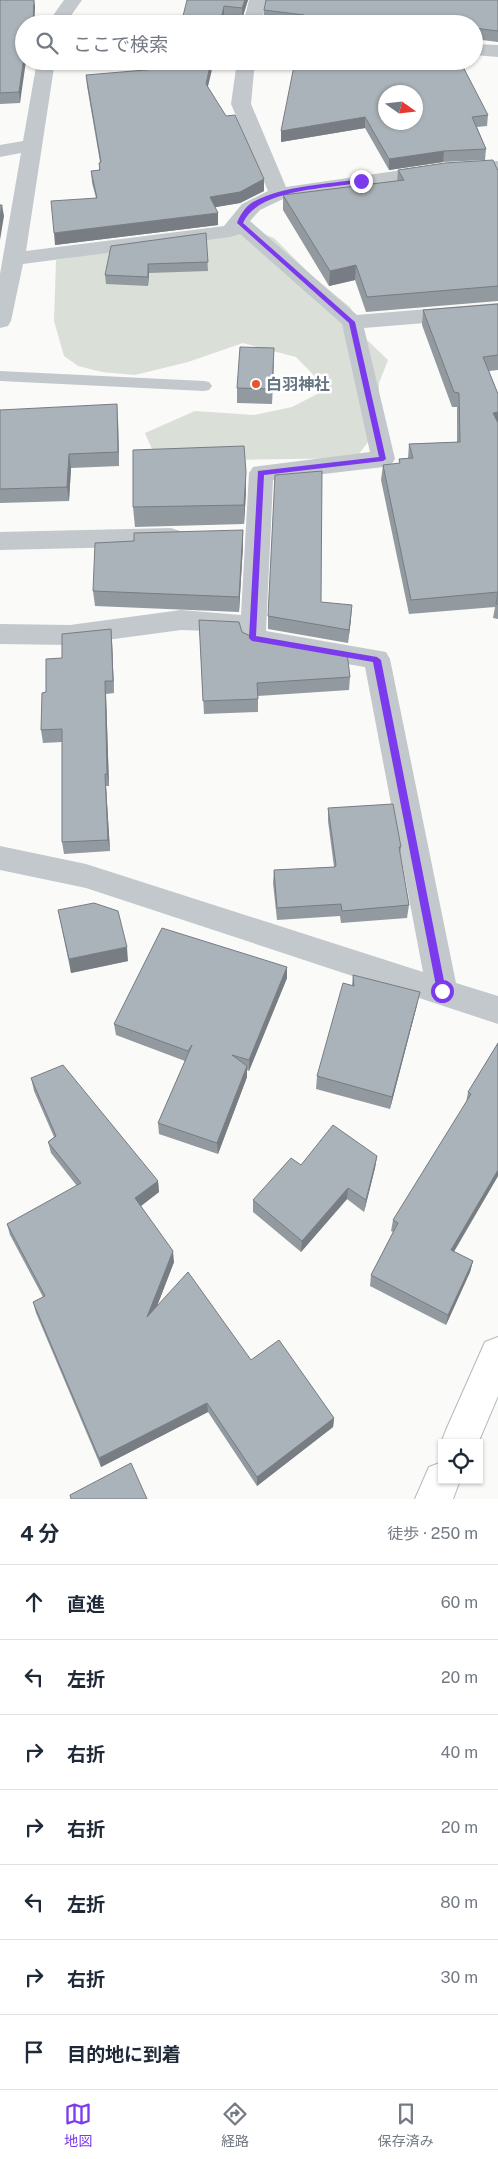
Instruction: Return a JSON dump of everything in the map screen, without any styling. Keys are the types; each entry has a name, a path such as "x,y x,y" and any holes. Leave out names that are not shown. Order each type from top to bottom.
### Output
{"highway":[{"path":"461,1439 498,1355"},
{"path":"434,1499 440,1484"}],"street":[{"path":"62,15 73,0"},
{"path":"254,15 258,0"},
{"path":"483,50 498,51"},
{"path":"0,321 14,259 44,70"},
{"path":"245,70 241,104 279,194"},
{"path":"0,151 32,145"},
{"path":"14,259 230,231 240,223 244,214 254,204 279,194 434,172 498,167"},
{"path":"240,223 352,322 383,459 261,473 248,535 253,624 252,638 377,660 442,991"},
{"path":"352,322 498,310"},
{"path":"0,541 198,536"},
{"path":"0,634 70,635 181,620 253,624"},
{"path":"0,858 86,876 498,1010"}],"lane":[{"path":"0,376 204,386"}],"shaded area":[{"path":"250,229 274,238 313,277 350,307 366,339 388,360 379,383 377,430 356,458 157,461 145,433 195,411 254,415 292,407 327,389 296,357 243,343 188,362 135,375 102,372 78,366 64,356 54,321 56,260"}],"building":[{"path":"0,0 34,0 33,15 15,15 15,70 22,70 19,92 0,93"},
{"path":"187,0 245,0 242,8 224,6 222,15 183,15"},
{"path":"266,0 498,0 498,31 483,29 483,15 304,15 264,10"},
{"path":"145,70 209,70 206,84 226,116 235,115 264,179 240,192 210,197 218,213 54,233 51,201 97,198 91,171 100,170 99,163 101,162 86,75"},
{"path":"293,70 465,70 488,115 472,117 486,149 444,151 389,159 365,117 281,131"},
{"path":"493,160 498,171 498,286 367,297 356,265 330,271 283,195 404,180 398,170 445,163"},
{"path":"206,233 208,262 148,264 148,277 105,275 111,246"},
{"path":"498,304 498,355 483,357 498,394 498,412 493,413 498,423 498,592 411,600 383,465 400,463 399,459 413,458 409,444 460,442 459,393 454,392 423,310"},
{"path":"240,347 274,348 272,389 237,388"},
{"path":"117,404 118,452 69,454 67,487 0,489 0,410"},
{"path":"244,446 246,472 244,505 133,507 133,450"},
{"path":"322,471 321,602 352,605 349,630 268,616 275,475"},
{"path":"243,530 239,597 93,591 95,543 134,541 134,533"},
{"path":"199,620 239,622 242,632 252,637 347,653 350,677 257,683 258,699 203,701"},
{"path":"111,629 113,681 105,681 107,774 105,774 108,840 62,842 62,729 41,730 42,693 46,692 46,659 62,658 62,634"},
{"path":"393,804 409,905 342,911 341,904 277,908 274,870 335,867 328,808"},
{"path":"94,903 118,911 127,947 69,959 58,910"},
{"path":"162,928 287,967 249,1060 232,1055 247,1066 217,1143 158,1123 192,1045 188,1051 114,1024"},
{"path":"353,975 420,992 392,1097 317,1076 343,983 354,986"},
{"path":"498,1043 498,1170 451,1250 473,1261 448,1315 371,1275 398,1223 393,1220 471,1094 468,1092"},
{"path":"63,1065 158,1181 135,1198 173,1251 147,1317 188,1272 251,1360 279,1340 334,1418 257,1477 207,1403 99,1458 33,1302 45,1296 7,1224 81,1183 48,1142 56,1136 31,1078"},
{"path":"333,1125 377,1156 366,1200 348,1188 302,1241 253,1200 291,1158 301,1165"},
{"path":"131,1463 147,1499 71,1499 70,1495"}],"place":[{"name":"白羽神社","path":"256,384"}],"route":[{"path":"361,181 279,194 254,204 244,214 240,223 352,322 383,459 261,473 252,638 377,660 442,991"}]}
